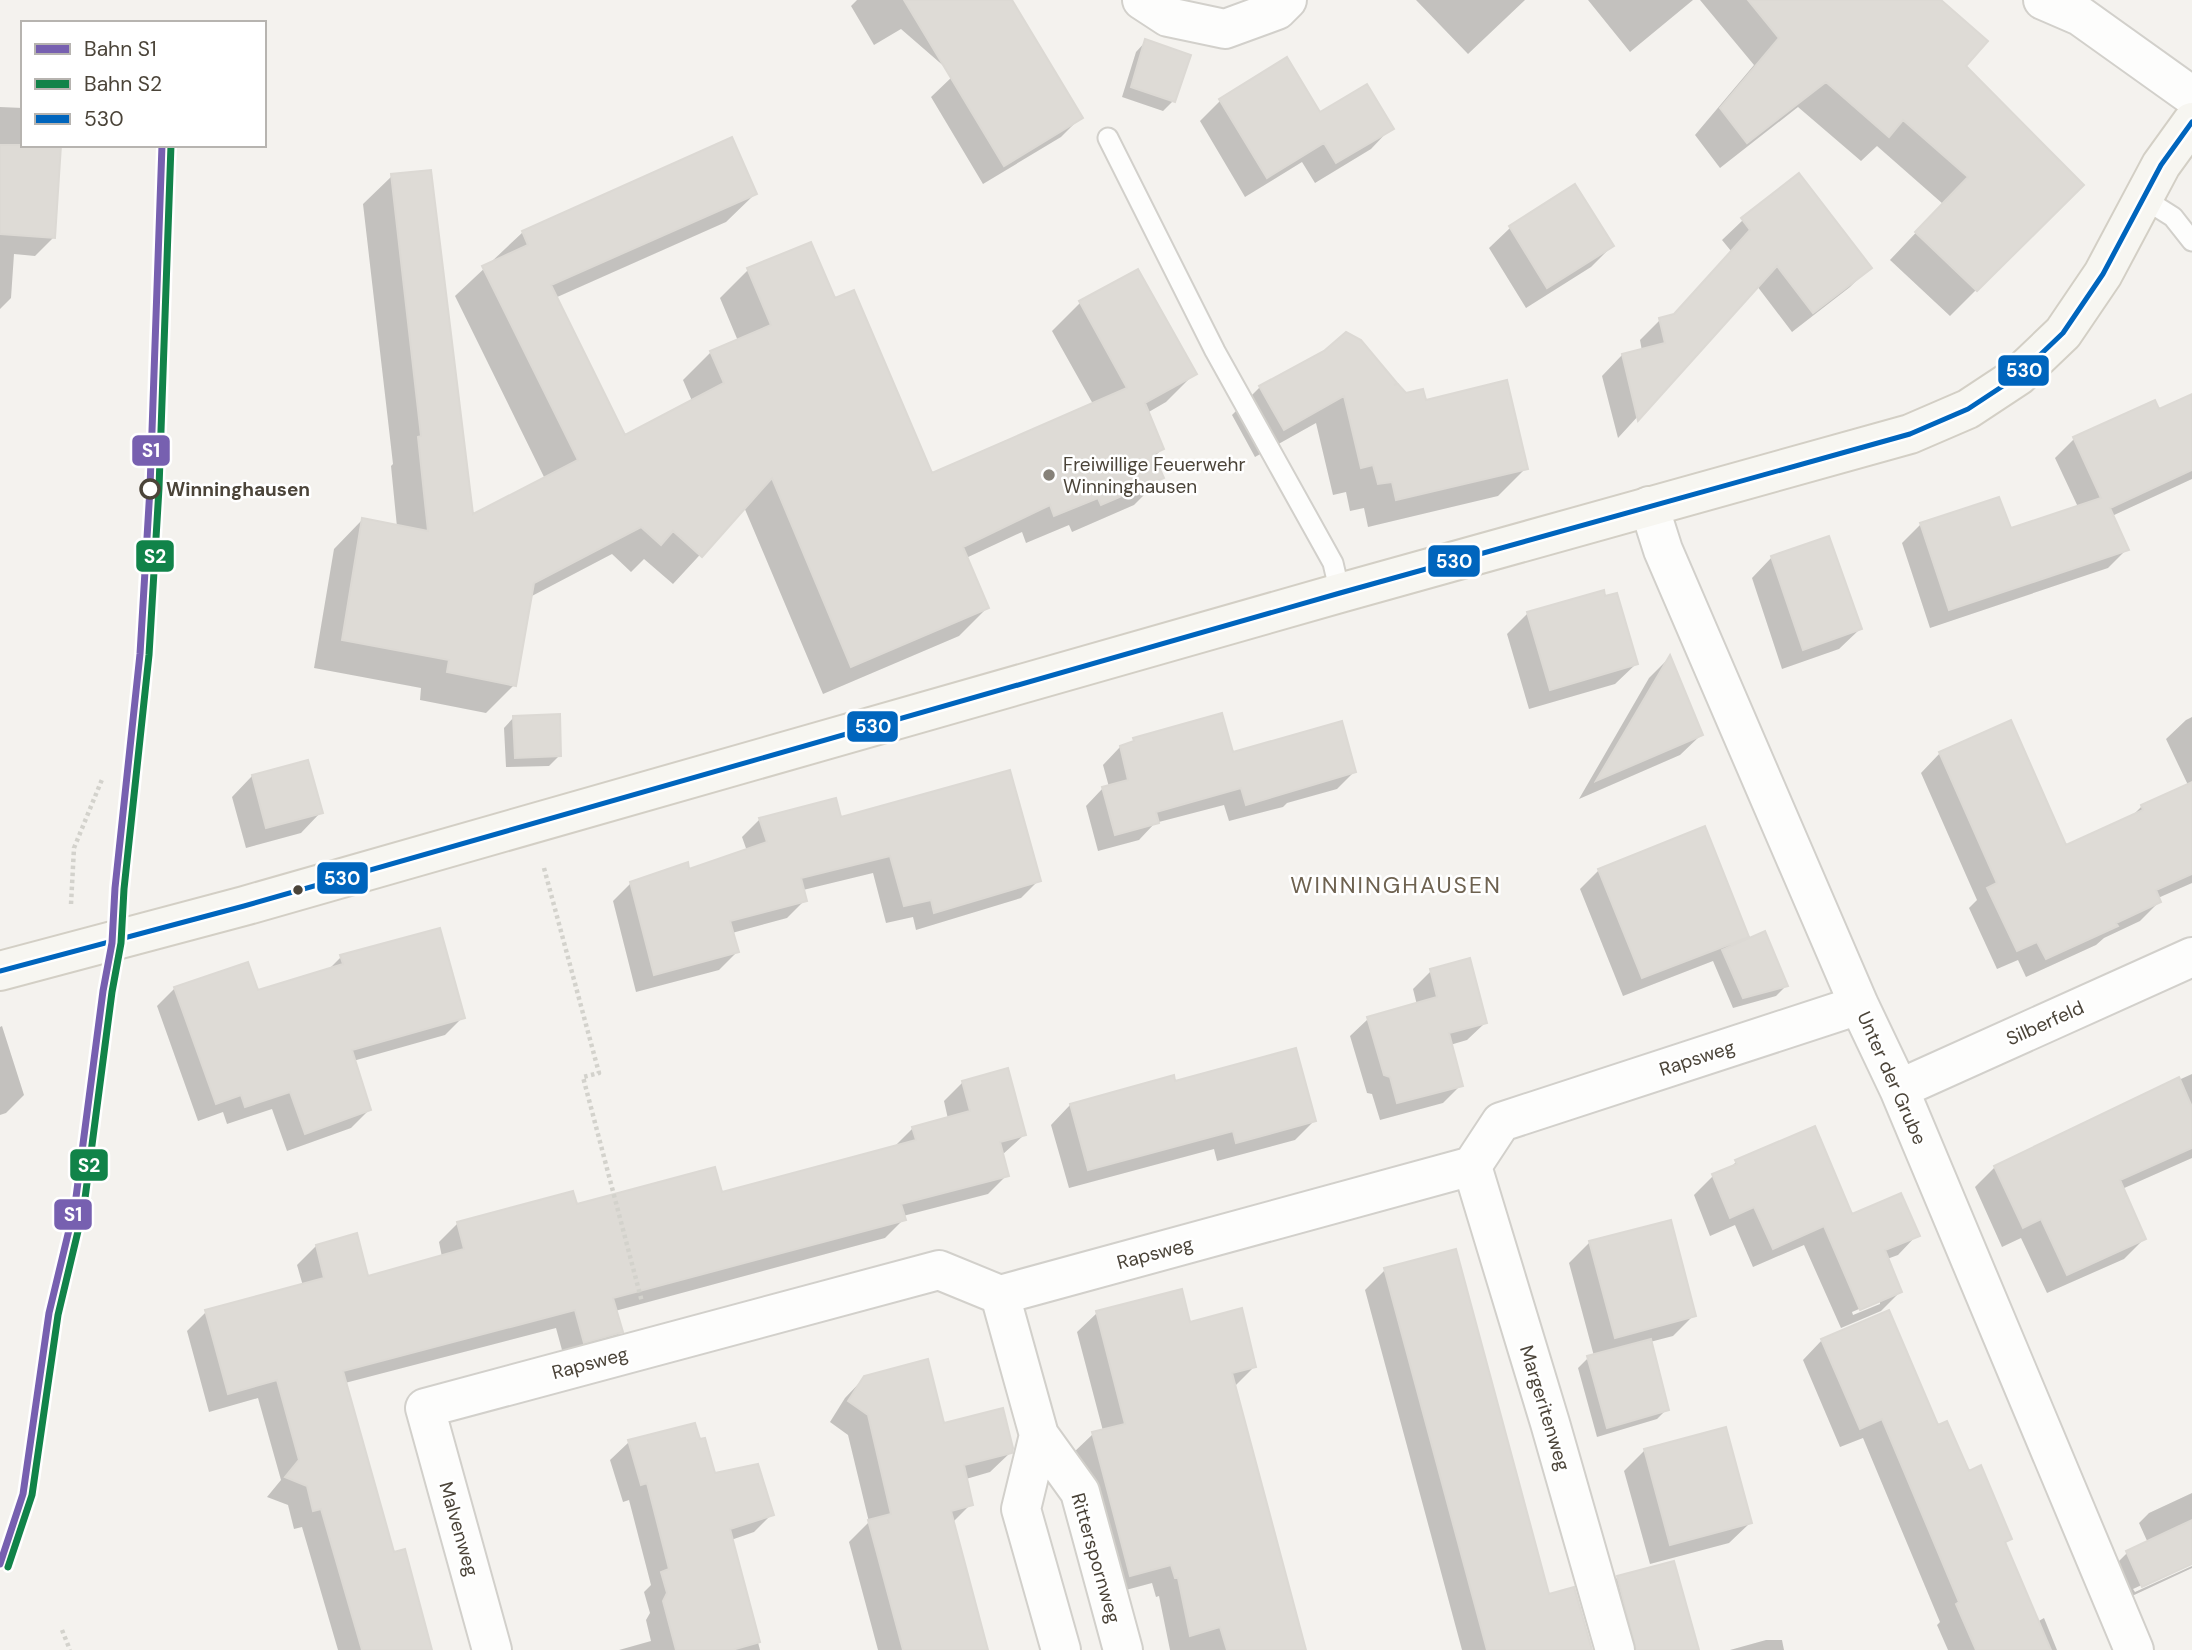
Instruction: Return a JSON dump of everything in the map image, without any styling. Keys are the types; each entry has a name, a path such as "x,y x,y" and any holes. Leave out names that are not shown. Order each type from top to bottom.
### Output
{"street":[{"path":"1142,0 1168,17 1225,29 1277,10 1287,0"},
{"path":"2043,0 2080,16 2192,96"},
{"path":"0,971 244,906 1910,433 1968,409 2018,376 2063,332 2103,274 2161,165 2192,122"},
{"name":"Unter der Grube","path":"1649,506 1663,551 1859,1005 1899,1090 2134,1650"},
{"name":"Silberfeld","path":"1899,1090 2192,957"},
{"name":"Rapsweg","path":"425,1408 939,1270 1000,1295 1472,1167 1501,1122 1859,1005"},
{"name":"Margeritenweg","path":"1472,1167 1550,1423 1615,1650"},
{"name":"Ritterspornweg","path":"1000,1295 1039,1435 1080,1492 1123,1650"},
{"name":"Malvenweg","path":"425,1408 492,1650"},
{"name":"Ritterspornweg","path":"1039,1435 1021,1509 1061,1650"}],"lane":[{"path":"1108,138 1214,351 1333,563 1340,593"},
{"path":"2143,198 2174,216 2192,241"}],"path":[{"path":"71,912 74,848 103,777"},
{"path":"543,864 599,1073 583,1077 654,1346"},
{"path":"62,1630 70,1650"}],"building":[{"path":"904,0 1012,0 1083,118 1004,166"},
{"path":"1748,0 1941,0 1988,41 1966,66 2084,185 1977,291 1915,232 1968,177 1903,120 1889,137 1826,82 1747,143 1720,108 1779,38"},
{"path":"1145,39 1191,55 1175,102 1131,87"},
{"path":"1287,57 1320,112 1367,84 1394,129 1336,163 1324,143 1267,178 1219,99"},
{"path":"732,137 757,194 551,285 625,435 724,383 710,351 771,325 747,268 811,242 835,298 854,290 932,473 1127,388 1079,301 1138,269 1197,374 1145,403 1164,449 1153,454 1164,478 1101,505 1098,498 1054,516 1050,505 963,547 989,608 851,667 772,478 702,557 673,531 661,545 641,527 534,583 516,686 447,672 449,660 342,640 362,518 428,531 418,437 421,436 391,174 431,170 473,514 578,460 482,266 528,245 522,231"},
{"path":"0,145 61,147 55,238 0,234"},
{"path":"1799,173 1872,268 1813,313 1777,266 1638,421 1622,354 1665,343 1659,318 1674,314 1750,230 1741,218"},
{"path":"1575,184 1614,246 1547,288 1509,226"},
{"path":"1346,332 1361,340 1397,383 1394,385 1398,384 1406,393 1423,389 1426,400 1507,380 1528,469 1396,500 1392,482 1378,484 1373,465 1361,468 1344,396 1284,430 1259,386 1324,351"},
{"path":"2192,394 2192,470 2110,508 2129,550 1949,610 1920,523 1999,497 2011,528 2101,498 2073,437 2155,400 2159,409"},
{"path":"1829,536 1862,629 1803,650 1771,556"},
{"path":"1604,590 1605,596 1617,593 1638,664 1550,690 1527,612"},
{"path":"1670,655 1703,735 1596,781"},
{"path":"1222,713 1233,752 1342,721 1356,772 1246,805 1241,788 1156,812 1159,823 1115,835 1102,787 1128,780 1120,746 1134,741 1133,738"},
{"path":"560,714 561,756 515,758 513,716"},
{"path":"2011,720 2066,845 2143,810 2141,805 2192,782 2192,874 2156,890 2161,902 2116,923 2118,926 2046,959 2037,942 2017,951 1987,888 1997,883 1939,752"},
{"path":"308,760 323,813 266,828 252,775"},
{"path":"1010,770 1041,881 934,913 931,900 904,906 890,856 801,878 807,901 730,921 739,952 654,975 630,882 688,862 689,869 767,842 759,818 836,798 841,817"},
{"path":"1705,826 1749,937 1642,978 1598,869"},
{"path":"440,928 465,1018 352,1050 371,1110 305,1134 290,1092 245,1107 241,1095 216,1104 174,987 248,962 258,990 343,964 340,955"},
{"path":"1765,931 1788,986 1743,998 1722,950"},
{"path":"1470,958 1487,1023 1449,1033 1463,1086 1397,1103 1390,1077 1384,1075 1367,1017 1437,997 1430,969"},
{"path":"1296,1048 1316,1121 1236,1143 1233,1131 1088,1170 1070,1104 1174,1075 1175,1081"},
{"path":"1008,1068 1026,1135 1000,1142 1009,1176 901,1204 906,1220 613,1298 623,1332 584,1343 575,1310 343,1371 394,1552 405,1549 432,1650 362,1650 321,1509 313,1511 307,1486 285,1477 299,1460 277,1380 228,1394 205,1310 324,1278 316,1245 357,1233 368,1276 464,1249 457,1222 573,1191 577,1204 715,1167 722,1192 916,1140 912,1127 970,1111 962,1081"},
{"path":"2179,1077 2192,1107 2192,1148 2120,1180 2146,1239 2067,1275 2041,1219 2023,1228 1994,1166"},
{"path":"1815,1126 1852,1214 1901,1193 1920,1236 1885,1250 1902,1292 1860,1310 1824,1226 1773,1249 1754,1207 1730,1218 1712,1174 1737,1164 1735,1160"},
{"path":"1671,1220 1696,1316 1615,1338 1589,1241"},
{"path":"1456,1249 1549,1594 1574,1587 1592,1650 1487,1650 1384,1268"},
{"path":"1182,1289 1190,1322 1242,1308 1256,1367 1232,1373 1306,1650 1227,1650 1220,1627 1190,1636 1178,1578 1175,1578 1171,1565 1130,1576 1092,1432 1125,1424 1096,1311"},
{"path":"1889,1310 1938,1425 1947,1421 1969,1471 1981,1465 2012,1539 2005,1542 2051,1650 1976,1650 1956,1604 1959,1602 1882,1419 1860,1429 1821,1339"},
{"path":"1651,1339 1669,1410 1607,1428 1587,1356"},
{"path":"928,1359 944,1423 1003,1408 1013,1448 1012,1453 964,1465 973,1505 951,1511 988,1650 903,1650 868,1520 891,1514 868,1415 848,1401 864,1376"},
{"path":"695,1423 700,1439 705,1438 715,1473 758,1464 774,1515 730,1529 760,1642 732,1650 676,1650 663,1601 667,1593 661,1572 669,1569 647,1483 641,1485 628,1440"},
{"path":"1726,1427 1752,1523 1670,1545 1644,1449"},
{"path":"2192,1520 2192,1564 2142,1587 2126,1551"},
{"path":"1674,1561 1699,1650 1636,1650 1617,1576"}],"rail line":[{"name":"S1","path":"0,1564 23,1494 49,1313 75,1205 103,991 112,943 115,888 140,654 150,488 162,147"},
{"name":"S2","path":"8,1567 32,1495 58,1315 84,1206 121,943 124,889 149,655 159,488 171,147"}],"transit line":[{"name":"530","path":"0,971 244,906 1340,593 1910,434 1968,409 2018,376 2063,333 2103,274 2161,165 2192,122"}],"place":[{"name":"Freiwillige Feuerwehr Winninghausen","path":"1049,475"},
{"name":"Winninghausen","path":"150,489"}],"district":[{"name":"WINNINGHAUSEN","path":"1396,885"}]}
